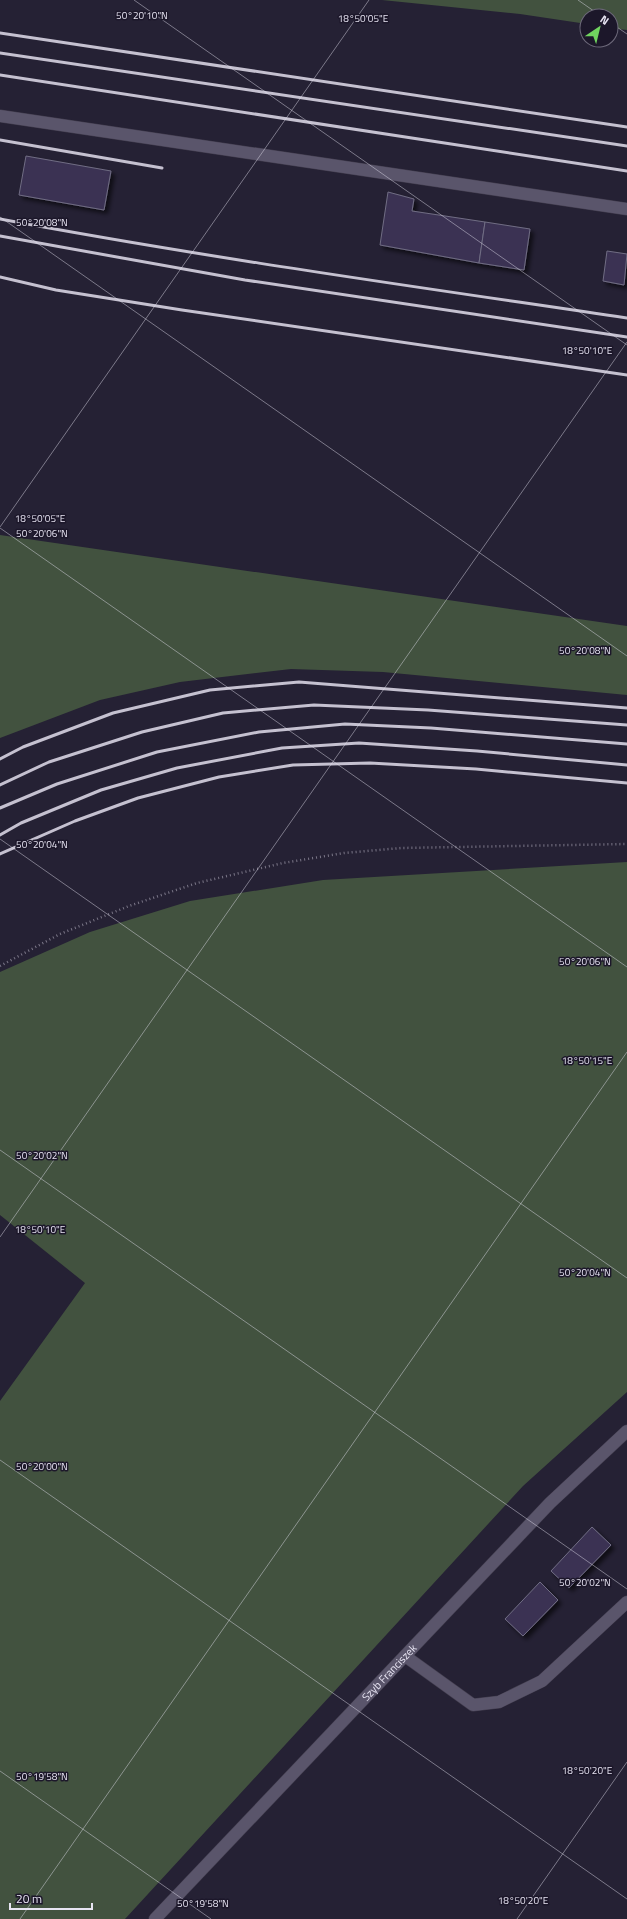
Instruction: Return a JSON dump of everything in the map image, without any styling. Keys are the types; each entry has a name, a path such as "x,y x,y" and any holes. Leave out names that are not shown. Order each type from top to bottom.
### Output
{"street":[{"path":"0,116 627,209"},
{"name":"Szyb Franciszek","path":"155,1919 550,1503 627,1431"},
{"path":"405,1656 473,1705 499,1702 542,1681 627,1602"}],"path":[{"path":"0,966 60,934 129,906 197,883 283,863 344,853 401,848 627,844"}],"green space":[{"path":"382,0 627,0 627,30 619,29 619,8 579,8 579,23 520,14"},
{"path":"0,535 627,626 627,695 383,672 291,669 180,682 100,700 0,738"},
{"path":"627,862 627,1392 523,1486 125,1919 0,1919 0,1401 85,1283 0,1215 0,972 90,932 190,901 323,880"}],"building":[{"path":"26,156 111,171 104,210 19,195"},
{"path":"388,192 414,199 412,211 485,222 479,263 380,245"},
{"path":"485,222 530,229 524,270 479,263"},
{"path":"607,251 627,254 624,285 603,281"},
{"path":"592,1527 611,1545 569,1588 551,1571"},
{"path":"540,1582 558,1600 523,1636 505,1619"}],"railway":[{"path":"0,33 627,127"},
{"path":"0,53 627,146"},
{"path":"0,75 627,171"},
{"path":"0,140 162,168"},
{"path":"0,219 156,247 627,318"},
{"path":"0,236 245,280 627,337"},
{"path":"0,277 56,290 182,310 627,375"},
{"path":"0,759 23,747 113,713 210,690 299,682 627,708"},
{"path":"0,785 49,762 142,732 223,713 314,705 428,710 627,725"},
{"path":"0,808 57,784 157,752 259,732 345,724 431,728 627,744"},
{"path":"0,835 21,823 101,790 177,768 282,748 359,743 477,751 627,765"},
{"path":"0,854 75,821 138,798 219,777 293,765 370,763 476,769 627,783"}]}
